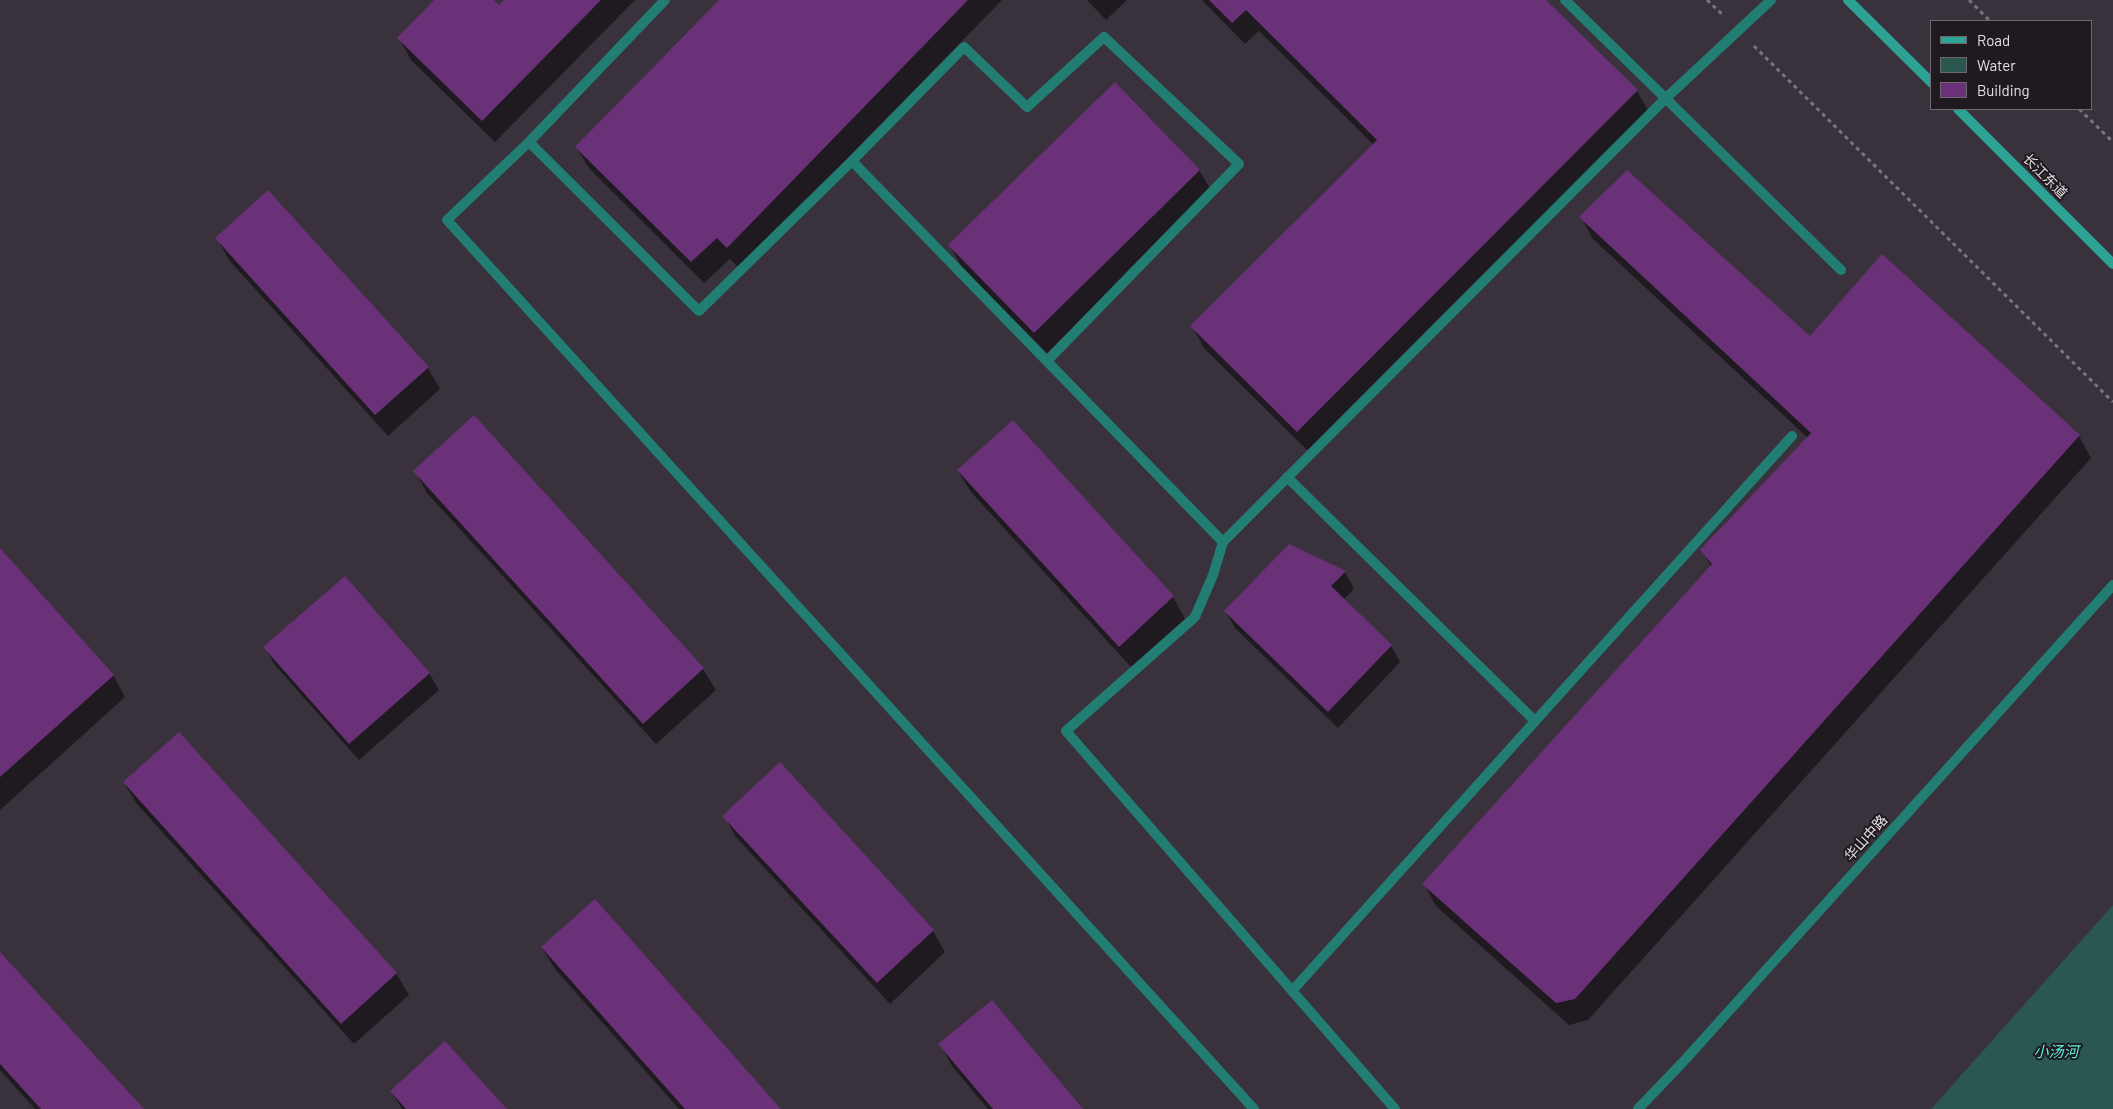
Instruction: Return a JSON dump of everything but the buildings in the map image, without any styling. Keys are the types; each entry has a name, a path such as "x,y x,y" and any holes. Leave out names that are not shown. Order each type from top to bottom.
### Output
{"main road":[{"path":"1848,0 1930,81"},
{"name":"长江东道","path":"1959,110 2113,264"}],"street":[{"path":"666,0 529,142 447,220 1254,1109"},
{"path":"1565,0 1841,270"},
{"path":"1395,1109 1066,731 1195,617 1213,575 1223,542 1665,99 1771,0"},
{"path":"529,142 699,311 852,161 964,47 1027,107 1104,37 1239,164 1047,361"},
{"path":"852,161 1223,542"},
{"path":"1292,991 1792,436"},
{"path":"1287,477 1535,721"},
{"name":"华山中路","path":"1638,1109 1683,1062 2113,584"}],"path":[{"path":"1708,0 2113,402"},
{"path":"1969,0 1989,20"},
{"path":"2080,110 2113,142"}],"water":[{"name":"小汤河","path":"2113,905 2113,1109 1931,1109"}]}
